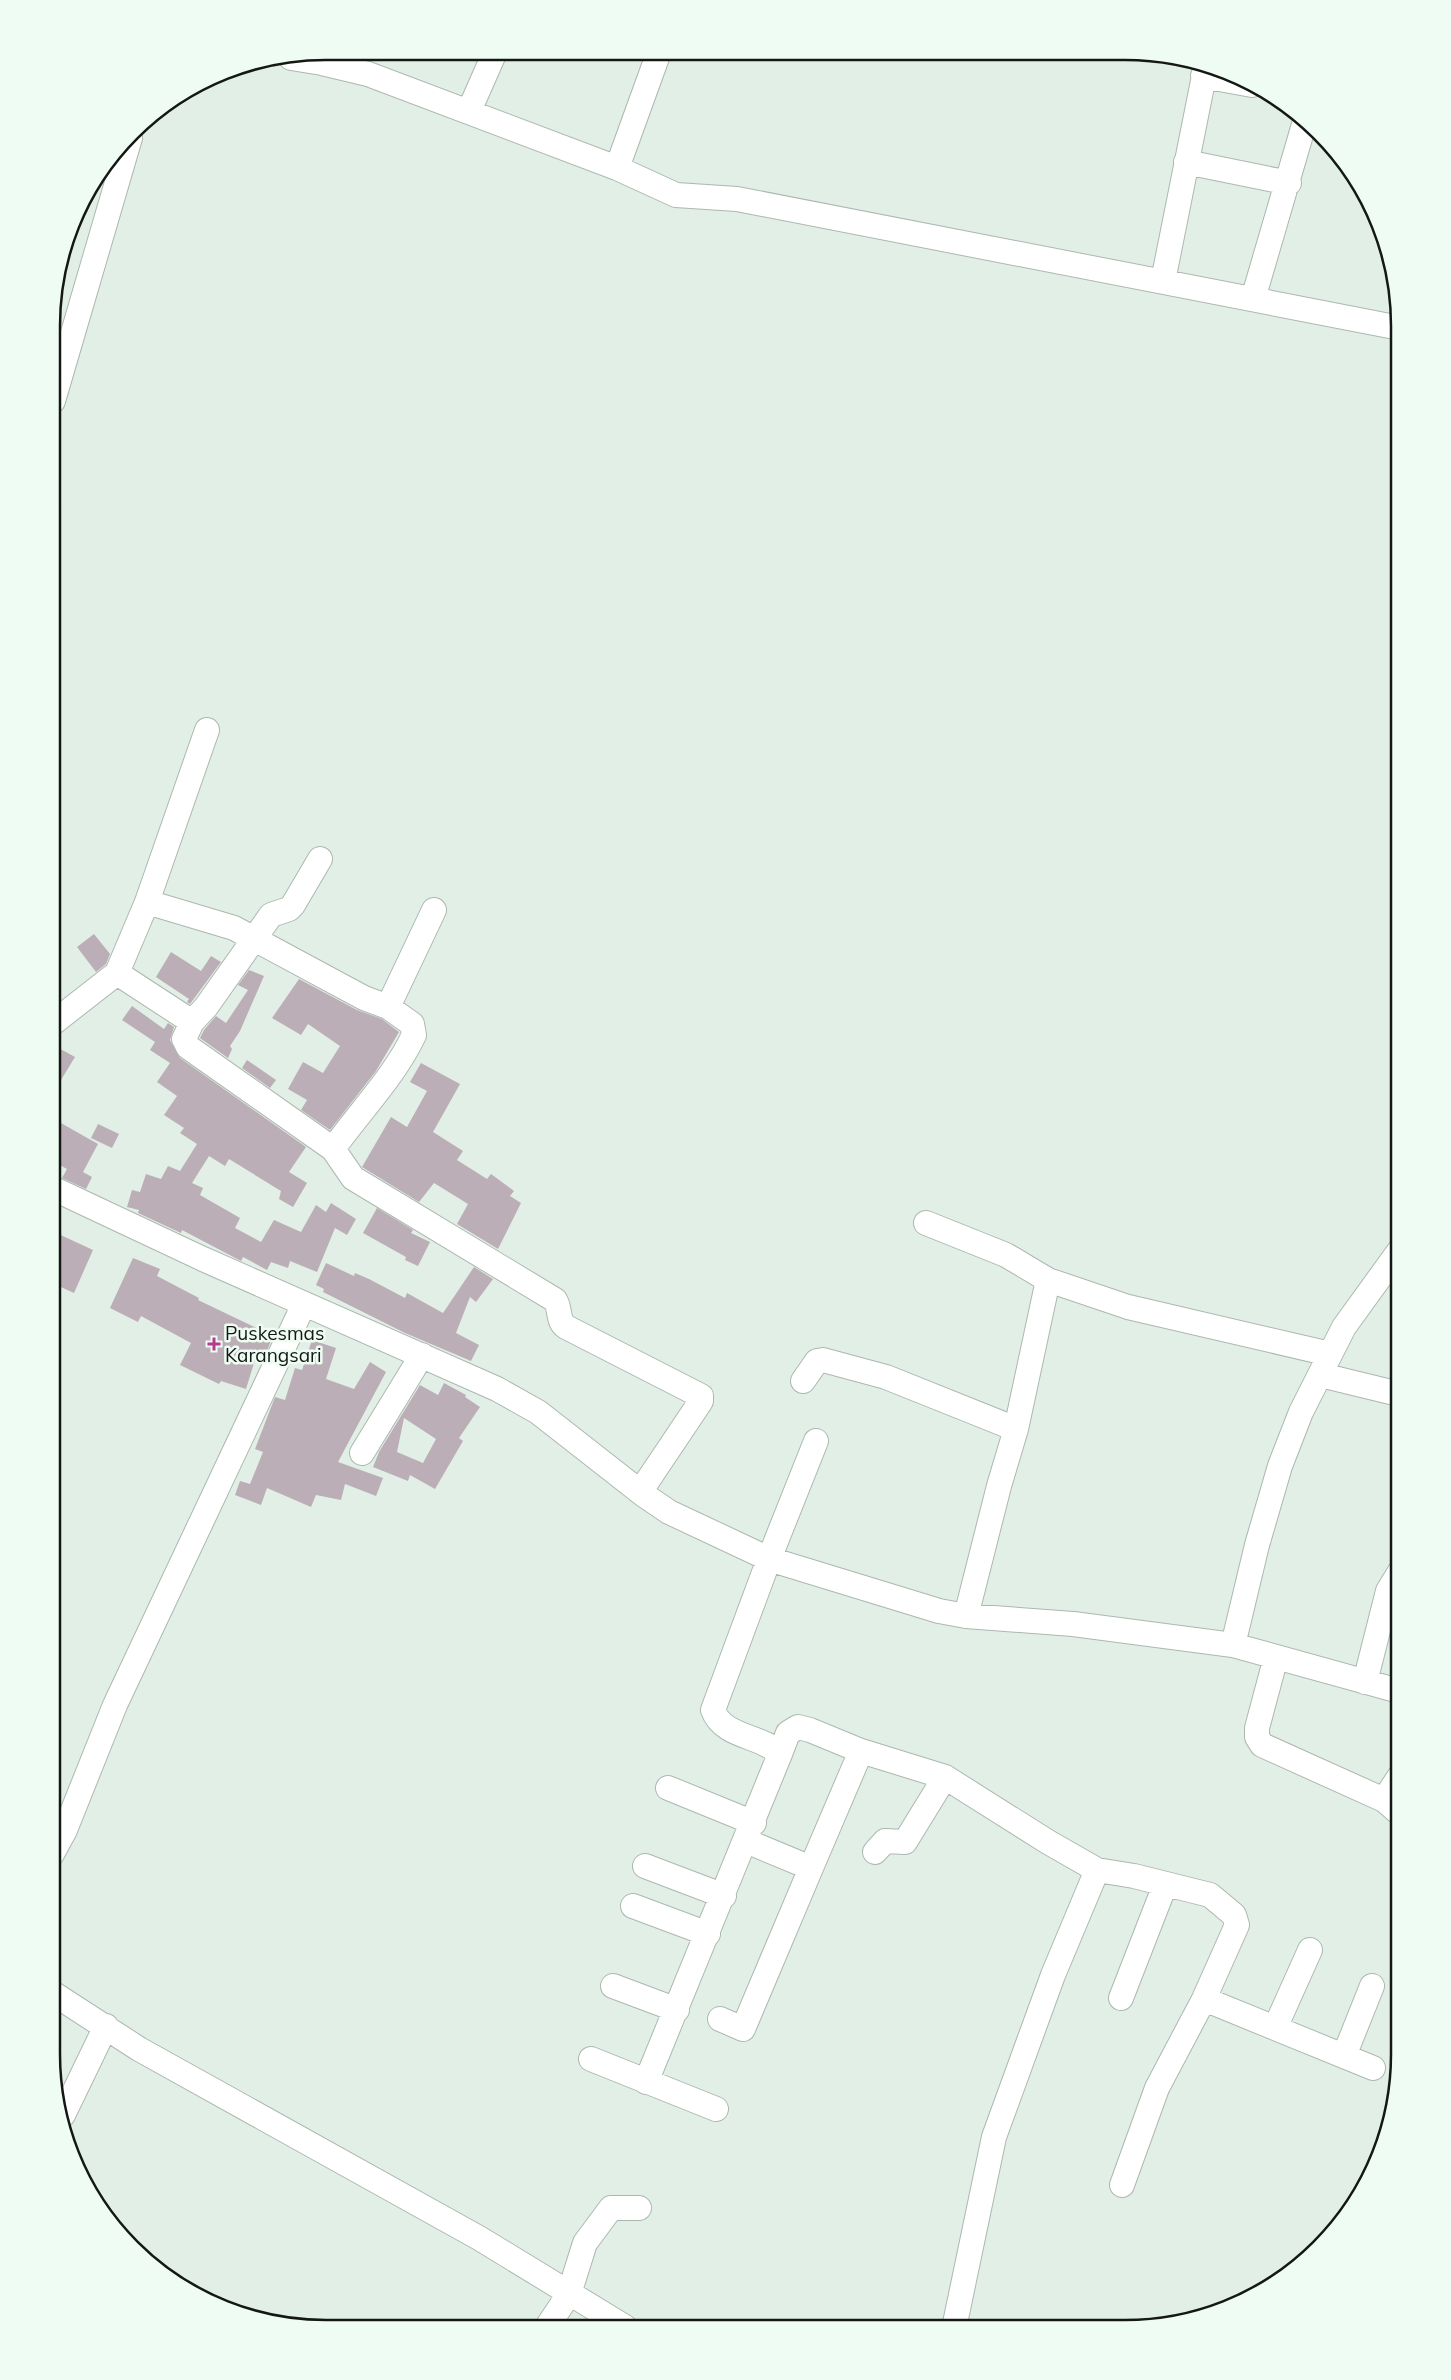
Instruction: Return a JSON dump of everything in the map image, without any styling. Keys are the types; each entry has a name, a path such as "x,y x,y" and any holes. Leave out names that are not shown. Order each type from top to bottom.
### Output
{"street":[{"path":"469,111 491,60"},
{"path":"616,168 656,60"},
{"path":"309,61 368,74 616,168 676,195 737,199 1391,326"},
{"path":"1163,281 1204,72"},
{"path":"1254,299 1289,183 1303,129"},
{"path":"60,377 126,151"},
{"path":"1186,162 1289,183"},
{"path":"70,1009 117,973 146,902 207,730"},
{"path":"320,859 293,906 271,915 206,1007 192,1022 184,1038 188,1047 333,1149 352,1178 555,1300 562,1322 566,1327 701,1396 701,1401 640,1492"},
{"path":"146,902 211,920 255,938 364,998 388,1007 412,1024 414,1035 383,1085 333,1149"},
{"path":"388,1007 434,910"},
{"path":"117,973 192,1022"},
{"path":"60,1192 203,1259 496,1389 538,1412 640,1492 669,1512 769,1559 939,1611 966,1616 1074,1624 1233,1645 1391,1689"},
{"path":"926,1223 1006,1255 1048,1280 1128,1307 1325,1364 1391,1391"},
{"path":"1233,1645 1257,1545 1280,1466 1301,1412 1344,1326 1391,1262"},
{"path":"966,1616 999,1486 1016,1429 1048,1280"},
{"path":"60,1839 115,1705 304,1304"},
{"path":"362,1452 422,1355"},
{"path":"803,1381 817,1361 823,1360 886,1377 1016,1429"},
{"path":"780,1754 766,1745 723,1726 716,1718 714,1710 769,1559 816,1441"},
{"path":"1365,1682 1388,1591 1391,1586"},
{"path":"1276,1657 1257,1728 1257,1737 1262,1745 1391,1806"},
{"path":"646,2082 724,1896 788,1733 798,1727 884,1760 945,1777 1055,1847 1096,1870 1134,1876 1210,1895 1234,1915 1238,1925 1204,1998 1157,2088 1122,2185"},
{"path":"720,2019 742,2029 861,1751"},
{"path":"875,1852 885,1841 905,1842 945,1777"},
{"path":"668,1788 750,1832 811,1868"},
{"path":"645,1866 724,1896"},
{"path":"956,2320 994,2137 1053,1975 1096,1870"},
{"path":"1121,1998 1165,1885"},
{"path":"633,1906 708,1934"},
{"path":"1275,2028 1310,1950"},
{"path":"614,1986 677,2010"},
{"path":"1344,2056 1372,1986"},
{"path":"60,1998 148,2054 479,2238 613,2320"},
{"path":"1204,1998 1373,2068"},
{"path":"66,2111 106,2026"},
{"path":"591,2059 716,2110"},
{"path":"552,2320 569,2294 585,2243 611,2208 639,2208"}],"building":[{"path":"94,934 110,954 106,964 96,972 77,947"},
{"path":"171,952 201,971 211,956 221,962 190,1004 187,1002 189,999 156,977"},
{"path":"249,970 264,976 240,1031 230,1046 232,1049 228,1058 200,1038 216,1016 226,1023 248,990 238,985"},
{"path":"299,979 357,1010 382,1019 399,1032 376,1071 330,1130 301,1110 307,1100 288,1089 303,1062 323,1073 340,1046 308,1024 301,1035 272,1018"},
{"path":"132,1006 164,1029 168,1023 174,1027 170,1040 180,1058 306,1147 289,1172 307,1183 293,1207 279,1199 281,1191 229,1159 225,1166 209,1156 192,1183 203,1188 200,1195 240,1218 235,1228 261,1242 274,1220 301,1232 316,1205 326,1212 331,1203 356,1219 347,1235 335,1228 317,1272 290,1261 288,1268 271,1262 267,1270 243,1257 241,1261 182,1230 181,1233 138,1213 139,1210 127,1207 132,1190 140,1192 146,1174 161,1179 168,1166 180,1171 197,1144 180,1133 184,1128 164,1115 177,1096 157,1082 170,1063 150,1050 155,1042 122,1020"},
{"path":"60,1049 75,1057 60,1082"},
{"path":"247,1060 276,1080 270,1088 242,1068"},
{"path":"421,1063 460,1084 433,1132 463,1151 457,1160 487,1179 491,1174 514,1191 510,1196 521,1203 498,1249 457,1224 468,1204 434,1183 419,1202 362,1167 391,1117 407,1127 427,1091 410,1082"},
{"path":"60,1123 98,1144 83,1172 92,1177 86,1189 62,1178 67,1169 60,1165"},
{"path":"98,1124 119,1134 112,1148 91,1138"},
{"path":"377,1208 413,1230 411,1233 430,1242 418,1266 405,1260 406,1257 363,1233"},
{"path":"60,1235 93,1250 74,1293 60,1287"},
{"path":"133,1258 160,1269 157,1276 199,1298 198,1300 273,1336 266,1353 258,1350 246,1389 221,1381 219,1384 180,1365 191,1343 141,1316 138,1322 110,1308"},
{"path":"326,1263 354,1276 355,1273 369,1279 405,1298 407,1293 443,1313 474,1267 493,1279 476,1302 470,1297 456,1333 479,1345 471,1361 405,1333 323,1292 324,1289 316,1285"},
{"path":"312,1340 336,1348 326,1379 354,1389 370,1362 386,1372 338,1462 383,1478 376,1496 345,1484 341,1500 316,1495 311,1507 267,1488 261,1505 235,1495 240,1481 250,1484 263,1452 255,1449 275,1397 285,1400 295,1368 302,1370"},
{"path":"444,1383 466,1395 465,1397 480,1407 459,1438 463,1441 435,1489 410,1475 408,1481 373,1467 379,1452 420,1385 438,1395","holes":["404,1418 436,1439 423,1463 397,1452"]}],"place":[{"name":"Puskesmas Karangsari","path":"214,1344"}]}
